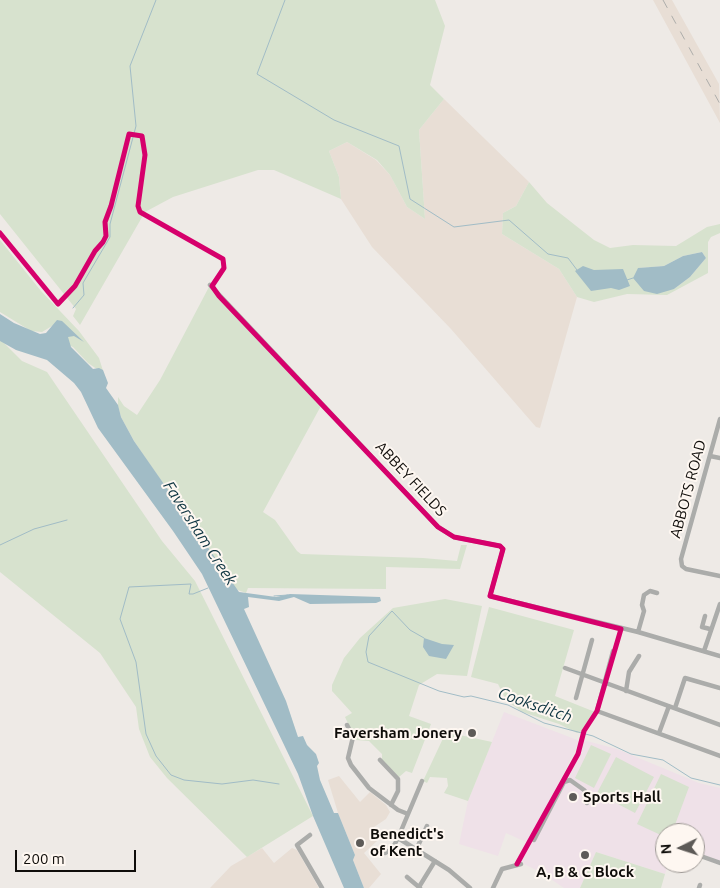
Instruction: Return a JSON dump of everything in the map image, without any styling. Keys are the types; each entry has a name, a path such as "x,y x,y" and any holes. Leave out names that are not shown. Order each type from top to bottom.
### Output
{"street":[{"name":"ABBEY FIELDS","path":"210,285 438,527 454,537 503,548 490,596 638,632 720,656"},
{"name":"ABBOTS ROAD","path":"720,419 681,559 682,566 720,576"},
{"path":"710,456 720,458"},
{"path":"638,632 644,611 642,605 644,595 650,591 657,593"},
{"path":"704,651 720,604"},
{"path":"705,616 702,628 710,629"},
{"path":"576,698 592,640"},
{"path":"613,651 597,711 720,756"},
{"path":"626,690 629,672 636,658"},
{"path":"565,668 720,725"},
{"path":"675,708 685,678 720,688"},
{"path":"659,733 669,706"},
{"path":"347,725 353,737 348,758 351,764 369,788 391,805 408,814"},
{"path":"380,760 398,779 398,791 391,805"},
{"path":"534,840 564,782 570,780 584,790 588,795 587,803"},
{"path":"385,853 392,849 398,838 422,781"},
{"path":"417,848 427,826"},
{"path":"310,836 297,845 322,888"},
{"path":"398,838 417,848 470,888"},
{"path":"705,858 720,863"},
{"path":"407,877 419,888 435,861"},
{"path":"493,888 502,869 519,864"}],"shaded area":[{"path":"653,0 672,0 719,84 720,123"},
{"path":"444,99 529,182 516,206 503,213 502,234 559,269 577,297 540,428 536,427 451,329 372,247 341,199 339,177 329,151 347,142 376,160 390,175 407,207 425,219 419,130"},
{"path":"504,712 580,741 528,843 506,833 498,856 459,844 468,801"},
{"path":"583,740 617,749 699,783 720,788 720,861 705,856 705,823 655,823 655,871 596,852 580,888 564,888 542,873 524,864 523,861 520,862 579,754"},
{"path":"339,776 360,802 370,792 386,805 390,812 386,819 371,829 377,841 364,853 381,874 369,888 364,888 353,860 355,855 338,813 328,780"},
{"path":"262,848 274,863 292,848 297,850 319,888 210,888 231,866"}],"green space":[{"path":"0,0 435,0 445,26 430,85 444,99 419,130 425,219 407,207 390,175 377,160 347,142 329,151 339,177 341,199 274,170 258,170 173,197 145,212 80,325 73,316 76,309 0,214"},
{"path":"529,182 547,203 594,240 610,248 633,245 676,246 707,227 720,224 720,233 711,237 708,242 708,273 667,295 627,294 594,302 577,297 559,269 502,234 503,213 516,206","holes":["702,252 706,258 690,277 674,289 639,268 664,266 683,256"]},
{"path":"0,240 41,291 79,331 99,358 104,374 88,363 73,347 55,340 57,323 42,332 31,331 0,312"},
{"path":"210,285 322,404 263,512 275,520 297,551 301,554 457,561 461,545 467,545 460,569 386,567 386,589 248,588 246,593 235,589 134,441 121,417 118,406 118,397 124,406 137,415 160,380"},
{"path":"0,339 22,361 47,372 162,541 195,581 313,816 247,857 167,778 150,757 139,729 136,707 100,653 0,572"},
{"path":"445,599 482,606 467,676 437,674 419,685 409,716 431,724 412,773 406,771 399,777 382,760 382,754 369,741 356,740 345,717 352,713 332,691 332,685 344,658 360,638 393,608"},
{"path":"489,607 574,630 555,696 595,712 582,732 577,733 559,724 522,712 506,700 498,684 471,677"},
{"path":"446,732 492,742 468,801 444,793 448,786 447,778 430,777 427,783 423,781"},
{"path":"591,745 611,754 594,788 575,778"},
{"path":"616,757 654,777 635,813 597,793"},
{"path":"661,774 689,787 676,823 655,823 655,832 637,824"},
{"path":"596,852 655,871 655,873 665,874 661,888 580,888"}],"water":[{"path":"702,252 706,258 690,277 674,289 657,294 644,291 633,278 638,268 664,266 683,256"},
{"path":"583,266 594,270 623,269 630,286 619,290 611,288 591,291 575,271"},
{"path":"0,314 14,323 40,334 46,333 57,320 62,321 84,342 74,336 68,337 71,347 93,369 99,368 103,370 108,383 106,388 118,405 121,417 134,441 239,592 276,597 290,594 380,597 381,601 376,603 310,604 294,597 279,601 248,597 249,607 244,609 286,701 298,737 303,736 307,745 316,754 319,763 317,766 320,780 334,813 338,813 355,855 353,860 364,888 344,888 313,816 298,774 202,574 98,428 81,392 74,383 47,360 16,350 0,341"},
{"path":"424,638 442,644 454,645 446,659 429,656 423,647"}],"waterway":[{"path":"73,308 84,295 83,283 110,237 110,224 136,126 130,66 156,0"},
{"path":"285,0 257,74 334,120 399,146 410,199 454,227 509,220 548,254 568,258 577,270"},
{"path":"627,280 633,278"},
{"path":"0,545 34,529 67,520"},
{"path":"208,588 189,594 191,584 129,587 120,619 136,662 146,734 156,756 171,775 184,780 222,784 253,780 279,784"},
{"path":"274,596 288,595"},
{"name":"Cooksditch","path":"424,638 410,630 392,611 369,636 366,652 368,662 439,691 508,705 544,723 593,736 631,754 663,760 691,778 720,785"}],"railway":[{"path":"663,0 720,104"}],"cycle path":[{"path":"0,233 58,304 75,286 95,251 103,242 106,236 105,222 111,206 129,134 142,136 145,155 138,206 140,212 223,259 224,268 212,286 219,296 438,527 454,537 500,546 503,549 490,596 621,629 597,711 584,731 578,754 517,864"}],"place":[{"name":"Faversham Jonery","path":"472,733"},
{"name":"Sports Hall","path":"573,797"},
{"name":"Benedict's of Kent","path":"360,843"},
{"name":"A, B & C Block","path":"585,855"}],"water label":[{"name":"Faversham Creek","path":"200,533"}]}
